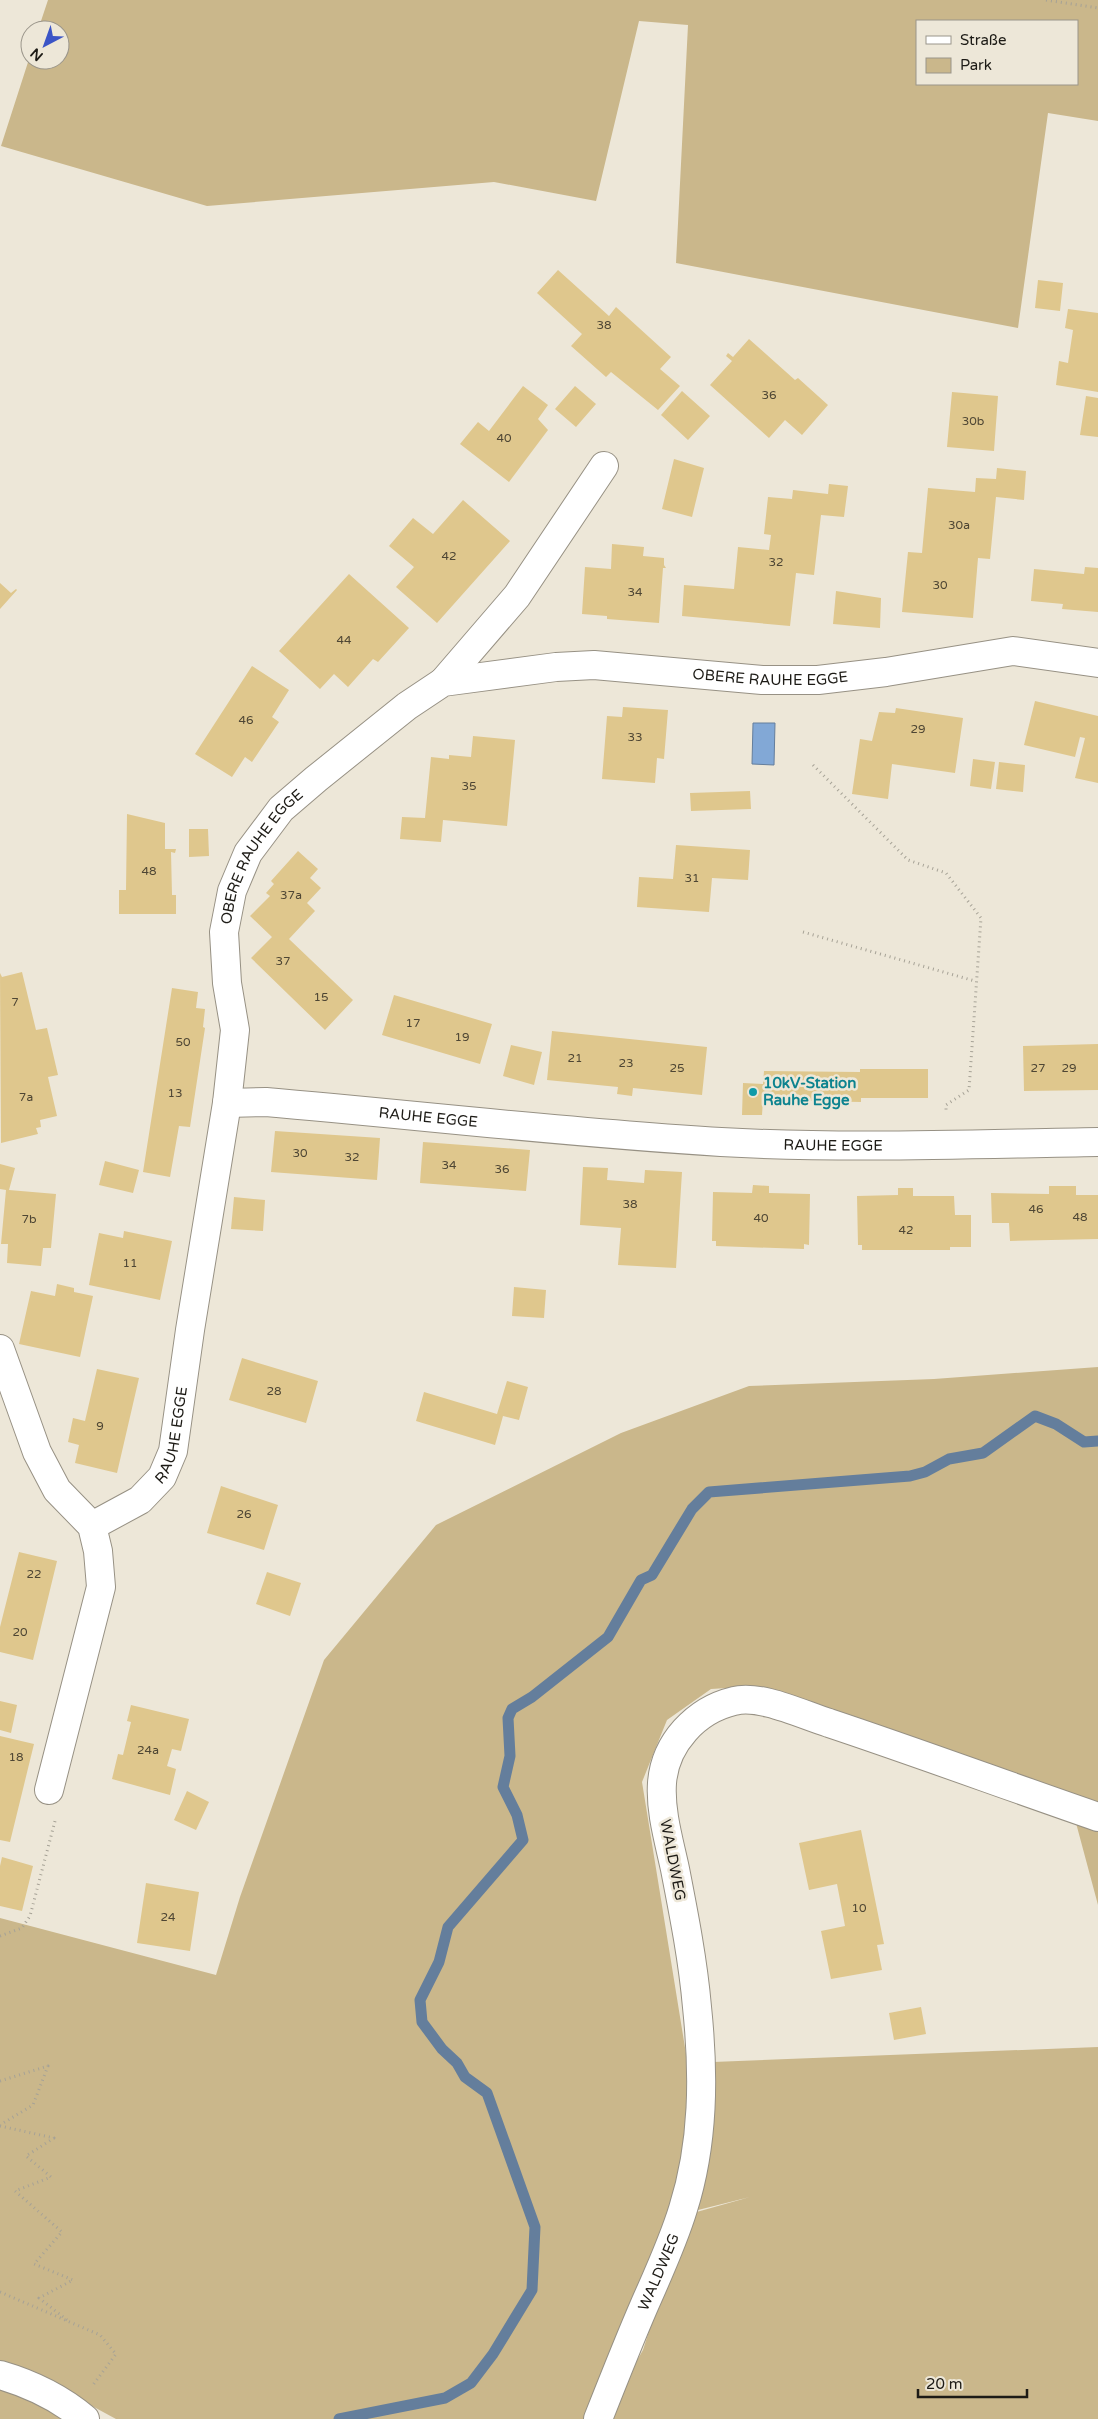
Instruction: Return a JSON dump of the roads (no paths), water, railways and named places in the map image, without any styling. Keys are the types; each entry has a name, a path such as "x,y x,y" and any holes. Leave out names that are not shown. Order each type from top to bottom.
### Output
{"street":[{"name":"OBERE RAUHE EGGE","path":"227,1103 235,1030 227,983 224,932 232,891 248,853 281,809 407,706 443,682 517,596 604,466"},
{"name":"OBERE RAUHE EGGE","path":"443,682 556,667 594,665 762,680 818,680 886,672 1013,652 1098,663"},
{"name":"RAUHE EGGE","path":"92,1526 140,1500 162,1477 173,1451 191,1320 227,1103 266,1102 548,1130 722,1142 817,1145 1098,1142"},
{"path":"0,1349 37,1452 57,1490 92,1526 98,1551 101,1587 49,1790"},
{"name":"WALDWEG","path":"598,2419 684,2208 694,2166 701,2114 702,2067 697,2006 685,1920 663,1811 662,1782 668,1755 684,1731 697,1717 718,1707 736,1700 760,1701 880,1740 1098,1817"},
{"path":"0,2375 30,2384 80,2414"}],"water":[{"path":"753,723 775,723 774,765 752,764"}],"waterway":[{"path":"339,2419 445,2398 471,2383 493,2354 532,2290 535,2227 487,2093 465,2077 457,2063 442,2049 422,2022 420,2000 439,1962 448,1927 523,1840 517,1815 503,1787 510,1756 508,1718 512,1709 532,1697 608,1637 641,1580 652,1575 692,1509 709,1492 910,1476 925,1472 949,1459 983,1453 1035,1416 1056,1424 1084,1442 1098,1441"}],"place":[{"name":"10kV-Station Rauhe Egge","path":"753,1092"}]}
